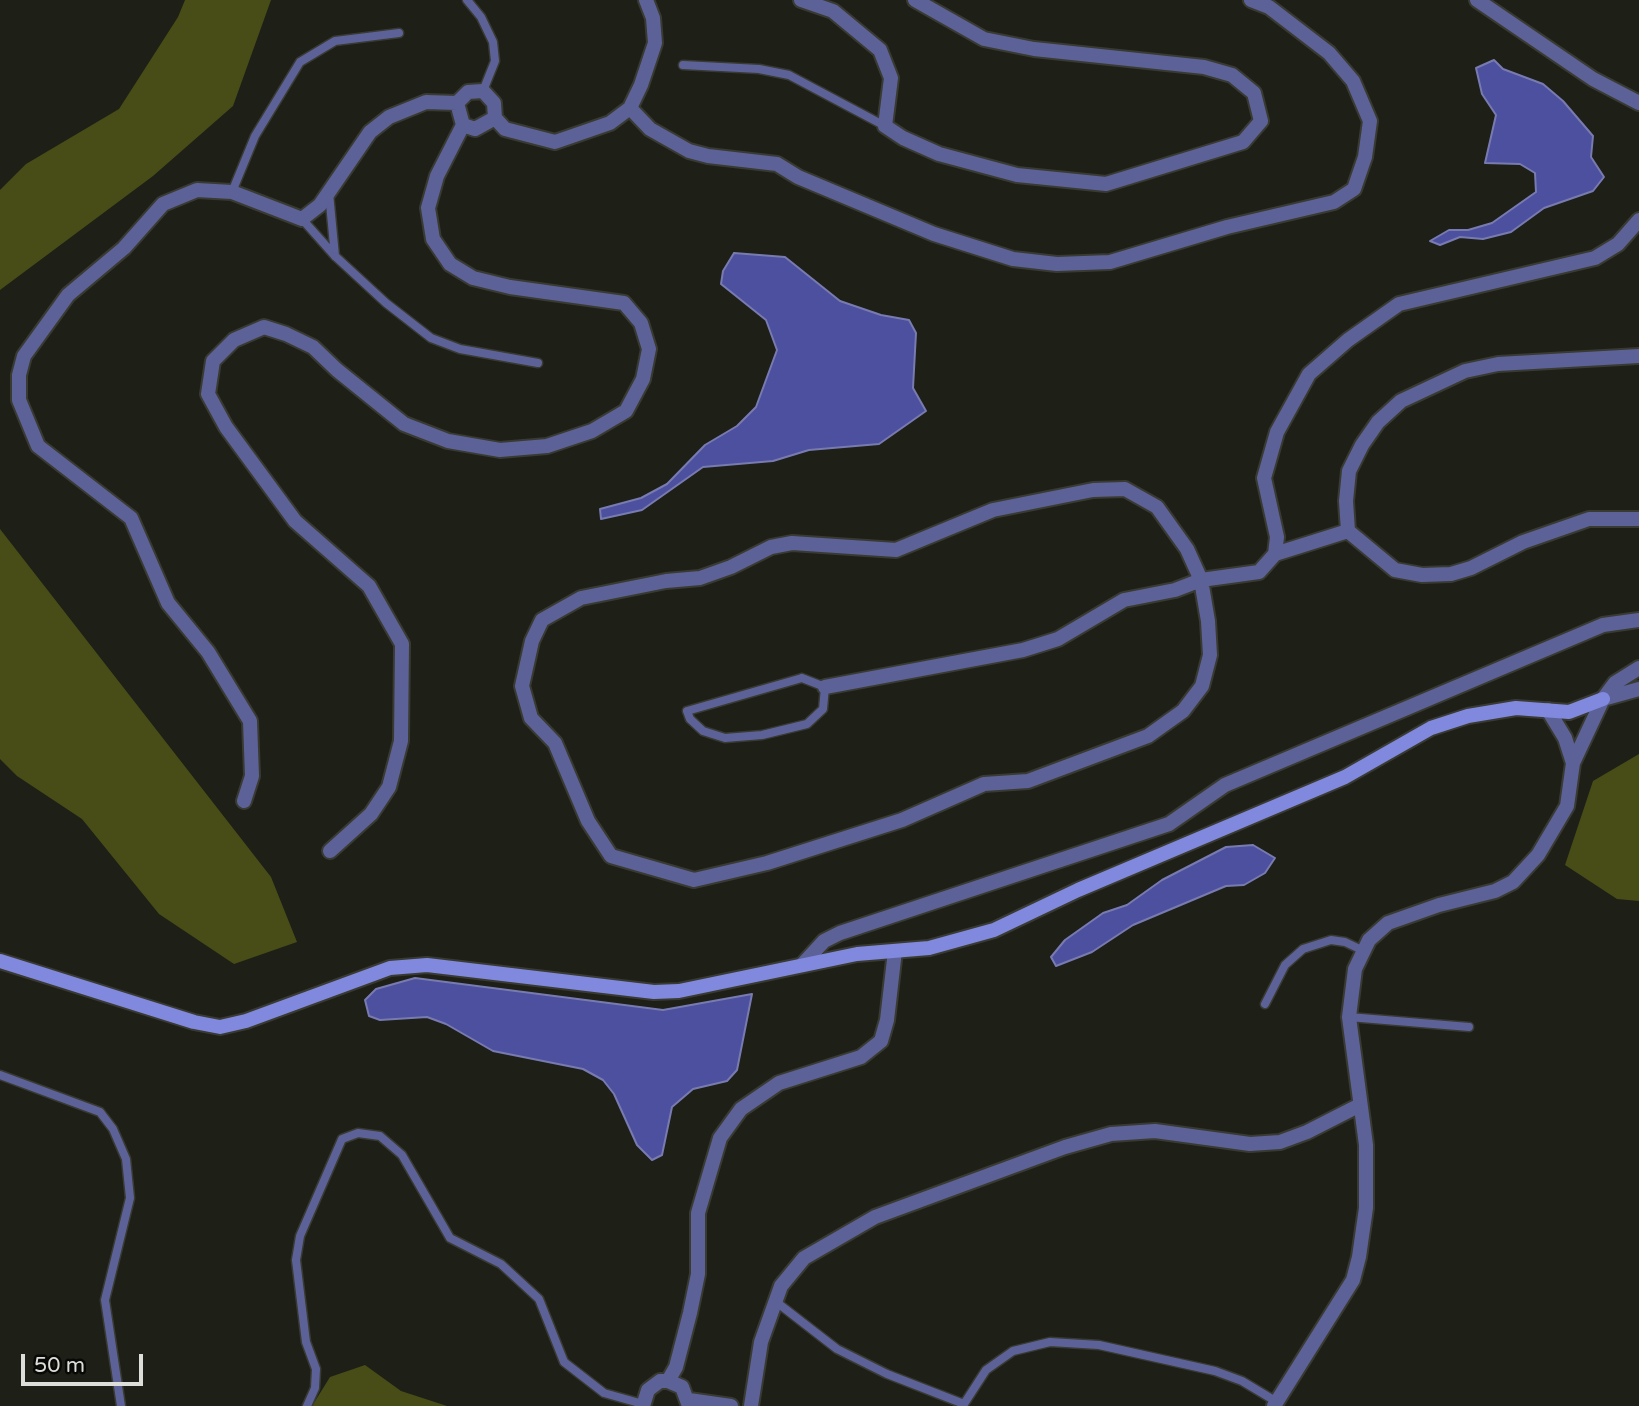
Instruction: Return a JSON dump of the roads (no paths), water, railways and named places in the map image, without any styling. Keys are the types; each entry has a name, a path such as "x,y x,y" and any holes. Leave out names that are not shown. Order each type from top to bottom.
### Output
{"street":[{"path":"244,801 252,776 250,721 208,652 168,603 131,518 38,446 19,400 19,375 24,356 68,295 124,248 163,204 197,190 232,192 302,219 320,205 328,189 370,132 389,117 426,102 457,103 468,92 482,91 494,103 495,118 505,129 555,142 591,132 610,123 629,108 642,85 655,43 653,18 646,0"},
{"path":"801,0 833,10 880,50 891,78 885,126 903,138 939,154 1017,175 1106,184 1243,142 1261,121 1254,93 1232,75 1204,67 1034,49 984,39 915,0"},
{"path":"629,108 650,129 689,151 708,156 777,164 798,177 934,234 1000,255 1057,264 1110,262 1227,227 1334,202 1354,189 1365,157 1370,121 1353,81 1329,53 1269,7 1251,0"},
{"path":"1477,0 1592,79 1639,103"},
{"path":"330,851 371,814 389,787 401,741 402,644 369,586 295,521 226,427 208,394 213,361 234,340 264,327 313,347 404,424 448,441 500,450 547,446 592,431 626,411 643,379 649,349 642,323 624,303 510,287 473,278 450,264 433,239 428,208 437,176 463,125 457,103"},
{"path":"463,125 475,129 495,118"},
{"path":"1275,554 1277,537 1264,478 1277,432 1309,374 1348,340 1399,304 1595,258 1618,244 1639,219"},
{"path":"1639,356 1498,364 1465,371 1401,401 1378,422 1349,471 1346,501 1348,531 1395,570 1422,575 1451,574 1471,568 1523,542 1589,519 1639,519"},
{"path":"1125,489 1157,507 1187,549 1201,580 1209,621 1210,655 1202,686 1183,711 1148,736 1028,781 984,784 902,820 767,863 694,880 611,856 588,821 555,743 531,718 522,686 532,640 542,620 580,598 666,581 700,578 731,568 771,547 792,543 896,550 993,510 1093,490 1125,489"},
{"path":"825,687 1023,650 1058,639 1124,600 1175,590 1201,580 1259,572 1275,554 1348,531"},
{"path":"802,965 824,940 840,933 1169,824 1224,785 1602,625 1639,620"},
{"path":"1275,1404 1353,1280 1359,1257 1366,1208 1366,1145 1349,1017 1355,969 1369,940 1388,923 1439,905 1495,891 1513,881 1538,855 1567,806 1573,763 1603,699 1615,682 1639,668"},
{"path":"0,961 194,1022 220,1027 246,1021 390,968 426,965 654,992 679,991 857,954 929,948 994,930 1078,890 1345,777 1431,727 1468,716 1516,708 1569,712 1603,699 1639,690"},
{"path":"1548,710 1565,737 1573,763"},
{"path":"668,1381 676,1367 690,1312 698,1274 698,1213 720,1138 741,1109 779,1083 861,1057 881,1041 887,1020 895,951"},
{"path":"751,1406 761,1342 781,1286 804,1258 875,1217 1065,1147 1111,1134 1154,1130 1250,1144 1280,1142 1307,1132 1360,1105"},
{"path":"643,1405 653,1385 668,1381 682,1387 689,1403 731,1406"}],"lane":[{"path":"467,0 481,17 493,42 495,61 482,91"},
{"path":"232,192 255,136 300,62 335,41 399,33"},
{"path":"683,65 759,69 789,75 885,126"},
{"path":"328,189 335,256"},
{"path":"302,219 335,256 386,303 430,338 460,349 538,363"},
{"path":"802,678 825,687 823,709 807,724 762,735 725,738 703,731 690,719 687,711 802,678"},
{"path":"1265,1004 1285,965 1303,949 1331,940 1345,942 1364,951"},
{"path":"1349,1017 1469,1027"},
{"path":"0,1075 100,1112 113,1129 126,1159 130,1198 105,1300 121,1406"},
{"path":"307,1406 315,1388 316,1369 306,1342 296,1260 300,1236 323,1176 342,1139 358,1133 380,1136 402,1155 450,1238 501,1264 539,1299 564,1362 604,1393 643,1405"},
{"path":"775,1301 837,1349 887,1374 964,1404 986,1370 1013,1350 1050,1342 1099,1345 1215,1371 1241,1381 1275,1404"}]}
